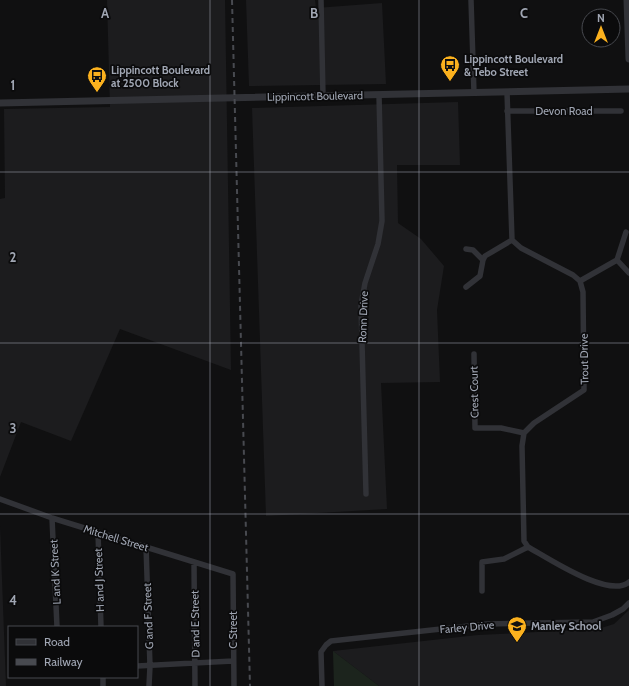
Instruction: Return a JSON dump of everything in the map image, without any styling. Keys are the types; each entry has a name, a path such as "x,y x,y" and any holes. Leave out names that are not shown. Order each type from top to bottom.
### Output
{"street":[{"path":"321,0 323,96"},
{"path":"471,0 474,93"},
{"path":"627,0 629,59"},
{"name":"Lippincott Boulevard","path":"0,103 629,89"},
{"path":"507,92 512,240 521,248 573,275 580,281 617,260 626,232"},
{"name":"Ronn Drive","path":"366,494 361,305 364,283 378,244 382,221 379,95"},
{"name":"Devon Road","path":"507,111 621,111"},
{"path":"466,287 480,276 484,258 512,240"},
{"path":"466,249 473,250 484,258"},
{"path":"617,260 629,273"},
{"name":"Trout Drive","path":"524,433 534,423 584,390 583,292 580,281"},
{"name":"Crest Court","path":"474,354 475,428 501,428 524,433"},
{"path":"524,433 522,446 524,540 528,547 578,575 600,584 614,585 627,584 629,582"},
{"name":"Mitchell Street","path":"0,499 52,518 233,574"},
{"name":"L and K Street","path":"52,518 57,626"},
{"name":"H and J Street","path":"98,532 101,626"},
{"name":"G and F Street","path":"146,546 150,666 149,686"},
{"path":"482,591 482,562 504,559 528,547"},
{"name":"D and E Street","path":"194,562 195,686"},
{"name":"C Street","path":"233,574 234,686"},
{"name":"Farley Drive","path":"322,686 321,652 331,641 487,624 593,622 612,615 623,609 629,603"},
{"path":"138,666 233,661"}],"shaded area":[{"path":"107,0 225,0 231,370 120,329 71,441 21,422 0,477 0,199 5,198 4,109 110,107"},
{"path":"246,0 315,0 316,8 382,3 386,84 249,86"},
{"path":"458,102 460,165 397,165 398,223 421,239 444,266 437,310 440,382 381,383 387,509 266,516 252,108"},
{"path":"0,526 6,686 0,686"},
{"name":"Manley School","path":"629,610 629,686 379,686 333,651 478,635 598,629 614,624"},
{"path":"333,651 379,686 334,686"}],"railway":[{"path":"232,0 250,686"}],"place":[{"name":"Lippincott Boulevard & Tebo Street","path":"450,82"},
{"name":"Lippincott Boulevard at 2500 Block","path":"97,93"},
{"name":"Manley School","path":"517,643"}]}
